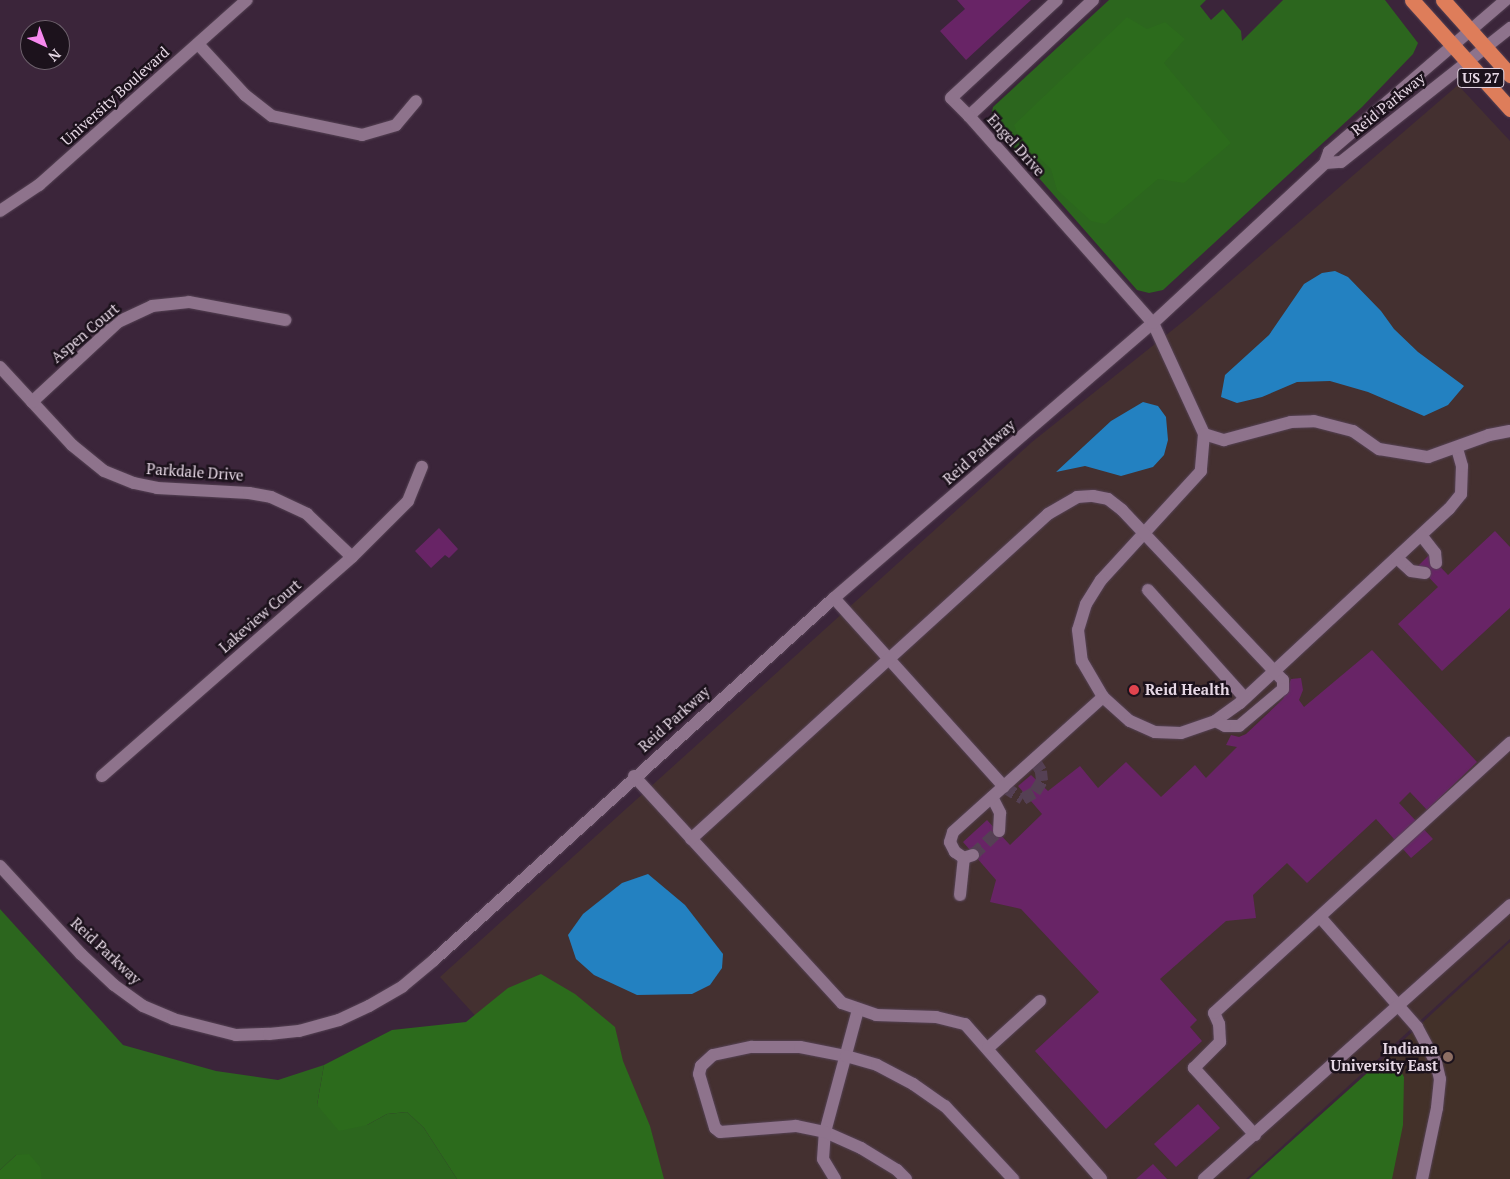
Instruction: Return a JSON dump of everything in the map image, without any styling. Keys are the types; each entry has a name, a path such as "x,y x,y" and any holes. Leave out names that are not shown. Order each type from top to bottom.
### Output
{"highway":[{"name":"US 27","path":"1412,0 1510,110"},
{"name":"US 27","path":"1443,0 1510,75"}],"street":[{"name":"University Boulevard","path":"0,211 39,185 246,0"},
{"path":"969,116 951,98 1057,0"},
{"name":"Engel Drive","path":"1093,0 969,116 1153,323 1204,434"},
{"name":"Reid Parkway","path":"0,866 81,954 143,1006 206,1030 236,1035 299,1031 346,1016 403,986 634,776 834,598 1153,323 1325,163 1328,152 1506,0"},
{"name":"Reid Parkway","path":"1325,163 1341,162 1510,28"},
{"path":"198,44 245,95 272,116 362,135 396,125 416,101"},
{"name":"Aspen Court","path":"32,402 118,322 152,306 189,302 284,320"},
{"name":"Parkdale Drive","path":"0,367 88,460 118,478 157,488 249,493 271,497 307,514 352,557"},
{"path":"1458,448 1462,466 1461,494 1397,558 1274,672 1215,721 1181,733 1155,732 1130,721 1103,697 1082,661 1078,630 1086,604 1101,580 1201,471 1204,434 1224,440 1291,422 1314,421 1353,431 1379,449 1404,455 1428,457 1458,448 1488,435 1510,431"},
{"name":"Lakeview Court","path":"102,776 352,557 408,501 422,467"},
{"path":"691,839 1061,504 1077,497 1094,496 1108,499 1146,532 1282,680 1283,689 1238,726 1225,726 1215,721"},
{"path":"1421,535 1435,553 1436,562"},
{"path":"1397,558 1411,570 1425,573"},
{"path":"1148,590 1245,698"},
{"path":"834,598 1004,787"},
{"path":"960,895 969,856 954,852 950,842 953,832 1103,697"},
{"path":"1255,1135 1194,1068 1220,1042 1219,1024 1214,1013 1510,743"},
{"path":"634,776 828,991 842,1003 876,1015 951,1019 965,1024 1101,1179"},
{"path":"992,797 1000,813 999,831"},
{"path":"1204,1179 1400,1006 1510,905"},
{"path":"1320,917 1400,1006 1429,1046 1440,1079 1437,1108 1422,1179"},
{"path":"988,1048 1040,1001"},
{"path":"835,1179 823,1159 825,1132 858,1010"},
{"path":"906,1179 897,1170 861,1148 825,1132 788,1126 720,1132 715,1128 699,1074 701,1066 713,1055 752,1047 800,1048 846,1056 877,1065 904,1079 945,1106 1013,1179"}],"shaded area":[{"name":"Reid Health","path":"1458,85 1510,141 1510,939 1246,1179 624,1179 440,977 1032,442 1190,316"},
{"name":"Indiana University East","path":"1510,942 1510,1179 1249,1179 1397,1046"}],"green space":[{"path":"1109,0 1206,0 1200,6 1211,20 1223,9 1241,31 1242,41 1283,0 1385,0 1418,43 1413,54 1362,107 1163,290 1149,293 1137,290 990,122 993,107"},
{"path":"1127,17 1147,29 1165,22 1185,39 1164,63 1231,143 1184,183 1158,179 1105,224 1091,221 1057,190 1051,169 1020,140 1014,125"},
{"path":"0,909 123,1045 216,1071 278,1080 324,1065 317,1105 367,1125 387,1114 407,1112 424,1128 457,1179 42,1179 16,1155 0,1170"},
{"path":"541,974 575,994 615,1027 623,1061 650,1126 664,1179 457,1179 424,1128 407,1112 387,1114 367,1125 339,1131 317,1105 324,1065 392,1030 466,1022 508,988"},
{"path":"1374,1067 1387,1072 1399,1068 1404,1077 1403,1125 1392,1179 1249,1179"},
{"path":"29,1154 40,1167 42,1179 0,1179 0,1170 16,1155"}],"water":[{"path":"1335,271 1348,277 1381,311 1394,329 1418,352 1464,386 1448,405 1424,416 1368,392 1330,381 1297,382 1262,397 1237,403 1221,397 1225,375 1269,335 1304,284 1322,273"},
{"path":"1143,402 1158,406 1166,417 1168,440 1164,455 1153,467 1121,476 1085,466 1056,472 1111,421"},
{"path":"648,874 685,905 723,954 722,968 710,985 692,994 637,995 594,975 576,959 568,935 583,914 622,883"}],"building":[{"path":"957,0 1031,0 966,60 940,31 965,9"},
{"path":"439,528 458,549 449,558 445,555 431,568 415,551"},
{"path":"1495,531 1510,547 1510,608 1442,671 1398,624 1438,587 1418,566 1429,555 1448,575"},
{"path":"1372,650 1477,762 1427,810 1410,792 1399,803 1433,839 1411,858 1376,819 1307,883 1287,863 1253,895 1256,918 1226,921 1160,979 1197,1020 1190,1027 1202,1041 1106,1129 1035,1051 1099,992 1021,909 990,902 996,880 963,842 987,820 1010,845 1042,814 1018,786 1031,775 1048,791 1080,766 1098,788 1126,762 1161,797 1195,765 1206,778 1237,747 1226,745 1231,735 1239,737 1246,734 1283,699 1291,679 1301,678 1303,690 1299,700 1304,707"},
{"path":"1198,1104 1220,1128 1176,1167 1154,1144"},
{"path":"1153,1164 1167,1179 1136,1179"}],"tunnel":[{"path":"1004,787 1023,799 1035,792 1042,781 1041,771 1034,760"},
{"path":"973,855 999,831"}],"place":[{"name":"Reid Health","path":"1134,690"},
{"name":"Indiana University East","path":"1448,1057"}]}
